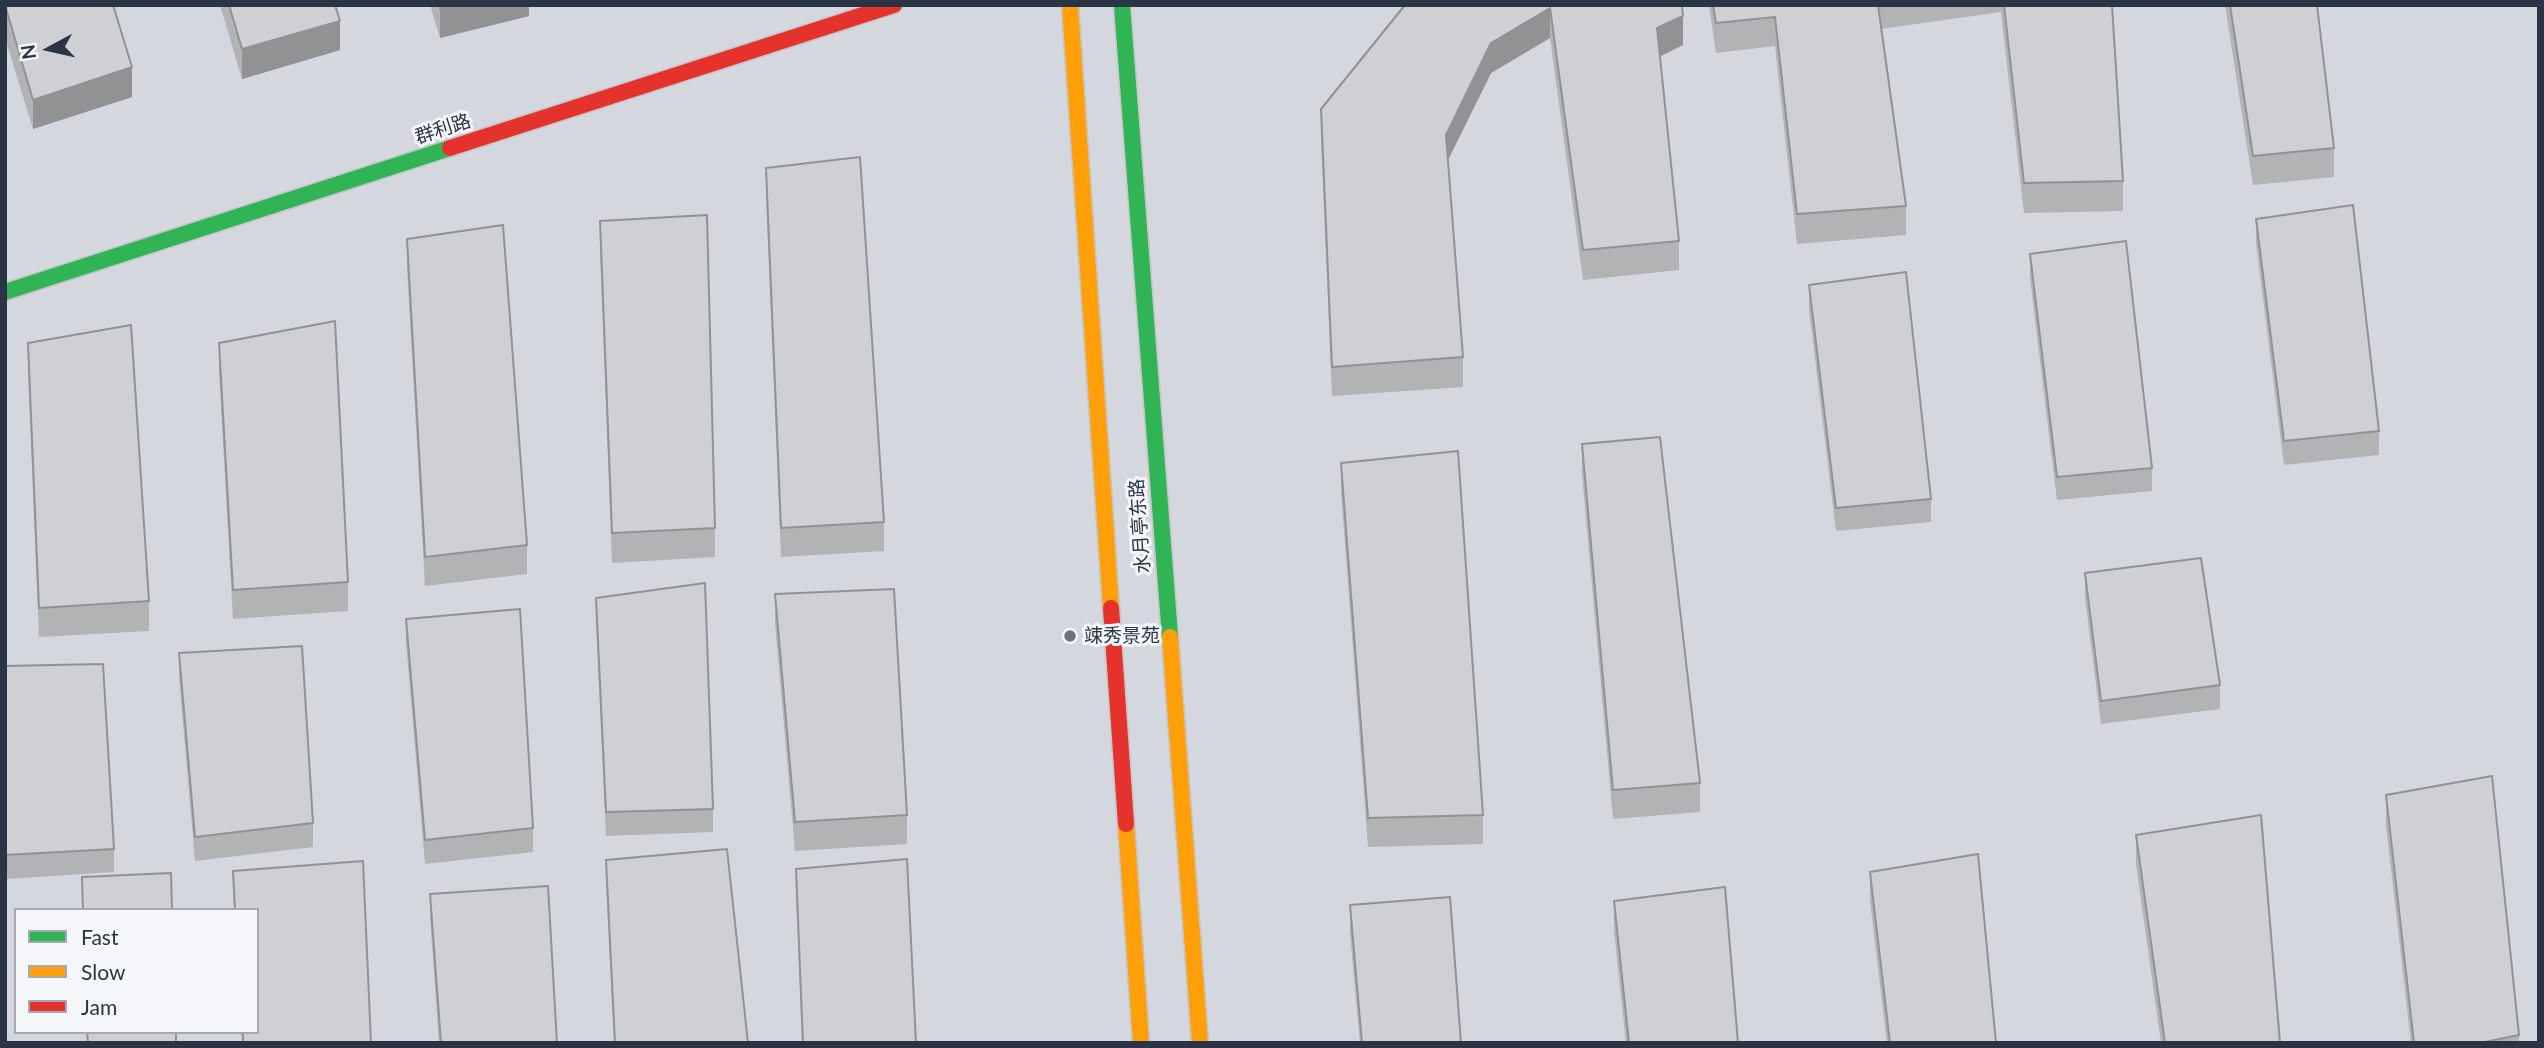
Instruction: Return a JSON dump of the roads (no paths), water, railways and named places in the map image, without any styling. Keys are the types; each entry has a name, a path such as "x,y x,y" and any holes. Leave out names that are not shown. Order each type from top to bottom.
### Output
{"main road":[{"name":"群利路","path":"5,292 894,5"},
{"name":"水月亭东路","path":"1070,5 1141,1043"},
{"name":"水月亭东路","path":"1122,5 1200,1043"}],"place":[{"name":"竦秀景苑","path":"1070,636"}]}
